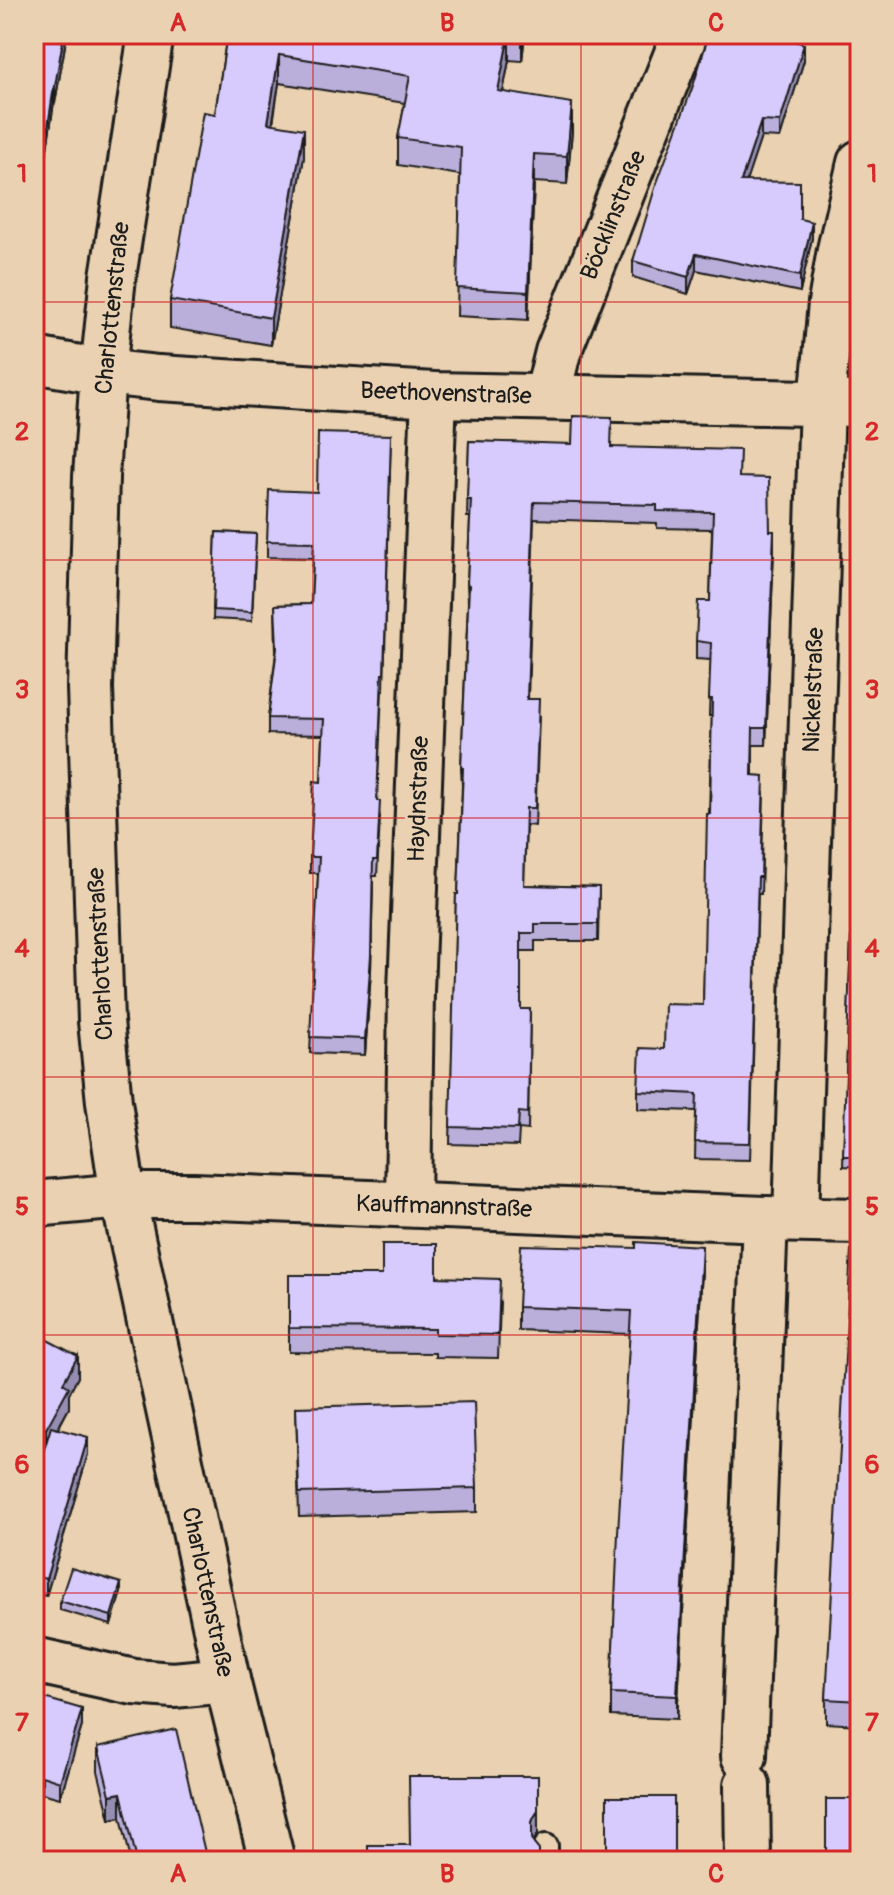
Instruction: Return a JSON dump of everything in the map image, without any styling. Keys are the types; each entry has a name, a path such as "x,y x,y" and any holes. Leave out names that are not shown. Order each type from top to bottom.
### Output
{"street":[{"name":"Charlottenstraße","path":"151,34 113,277 103,372 94,521 90,688 101,1021 123,1196 227,1680 272,1861"},
{"name":"Böcklinstraße","path":"547,397 558,352 685,34"},
{"name":"Nickelstraße","path":"781,1219 841,403 831,303 860,163"},
{"name":"Beethovenstraße","path":"34,360 159,378 434,395 841,403"},
{"name":"Haydnstraße","path":"408,1204 411,991 434,395"},
{"name":"Kauffmannstraße","path":"34,1204 123,1196 194,1196 860,1221"},
{"path":"748,1861 745,1771 781,1219"},
{"path":"34,1660 134,1682 173,1685 227,1680"}],"building":[{"path":"34,34 64,34 34,220"},
{"path":"227,34 509,34 498,91 572,103 567,156 534,154 528,292 457,288 461,147 398,138 410,76 279,55 268,123 304,129 271,318 170,300 203,112 215,114"},
{"path":"709,34 798,34 795,41 804,44 780,122 761,121 741,181 800,182 800,219 812,222 800,276 696,254 688,277 633,261"},
{"path":"573,416 612,417 611,447 740,450 739,477 769,478 770,531 774,531 766,728 753,728 752,775 764,776 750,1143 695,1142 697,1094 638,1091 640,1048 664,1049 665,1004 703,1005 707,814 710,814 711,643 696,641 698,601 710,601 713,512 657,511 657,505 534,502 527,699 539,699 535,808 526,808 524,885 599,887 598,924 535,924 535,933 521,933 521,1009 530,1009 528,1113 519,1112 518,1129 450,1127 469,585 469,441 572,444"},
{"path":"318,433 391,435 377,801 380,801 377,860 373,860 365,1039 310,1037 319,857 310,857 314,781 321,782 324,719 268,718 277,648 275,605 311,604 314,542 267,541 269,490 317,492"},
{"path":"216,532 256,534 252,612 213,610"},
{"path":"851,937 860,937 860,1156 843,1156"},
{"path":"636,1242 702,1246 677,1696 611,1693 631,1311 518,1307 521,1245 636,1248"},
{"path":"382,1244 437,1244 437,1277 500,1279 498,1335 435,1334 435,1329 289,1328 289,1275 382,1275"},
{"path":"851,1250 860,1250 860,1701 826,1699"},
{"path":"34,1333 78,1356 63,1383 69,1387 46,1429 34,1423"},
{"path":"474,1402 477,1488 299,1493 296,1407"},
{"path":"51,1427 88,1437 46,1579 34,1576 34,1483"},
{"path":"71,1568 121,1583 111,1616 60,1601"},
{"path":"34,1695 82,1709 60,1782 42,1776 34,1804"},
{"path":"176,1729 207,1861 137,1861 121,1793 110,1795 98,1747"},
{"path":"409,1776 538,1776 538,1811 532,1822 532,1838 539,1850 539,1861 368,1861 368,1845 410,1845"},
{"path":"607,1797 674,1797 674,1861 607,1861"},
{"path":"826,1799 860,1799 860,1861 826,1861"}]}
